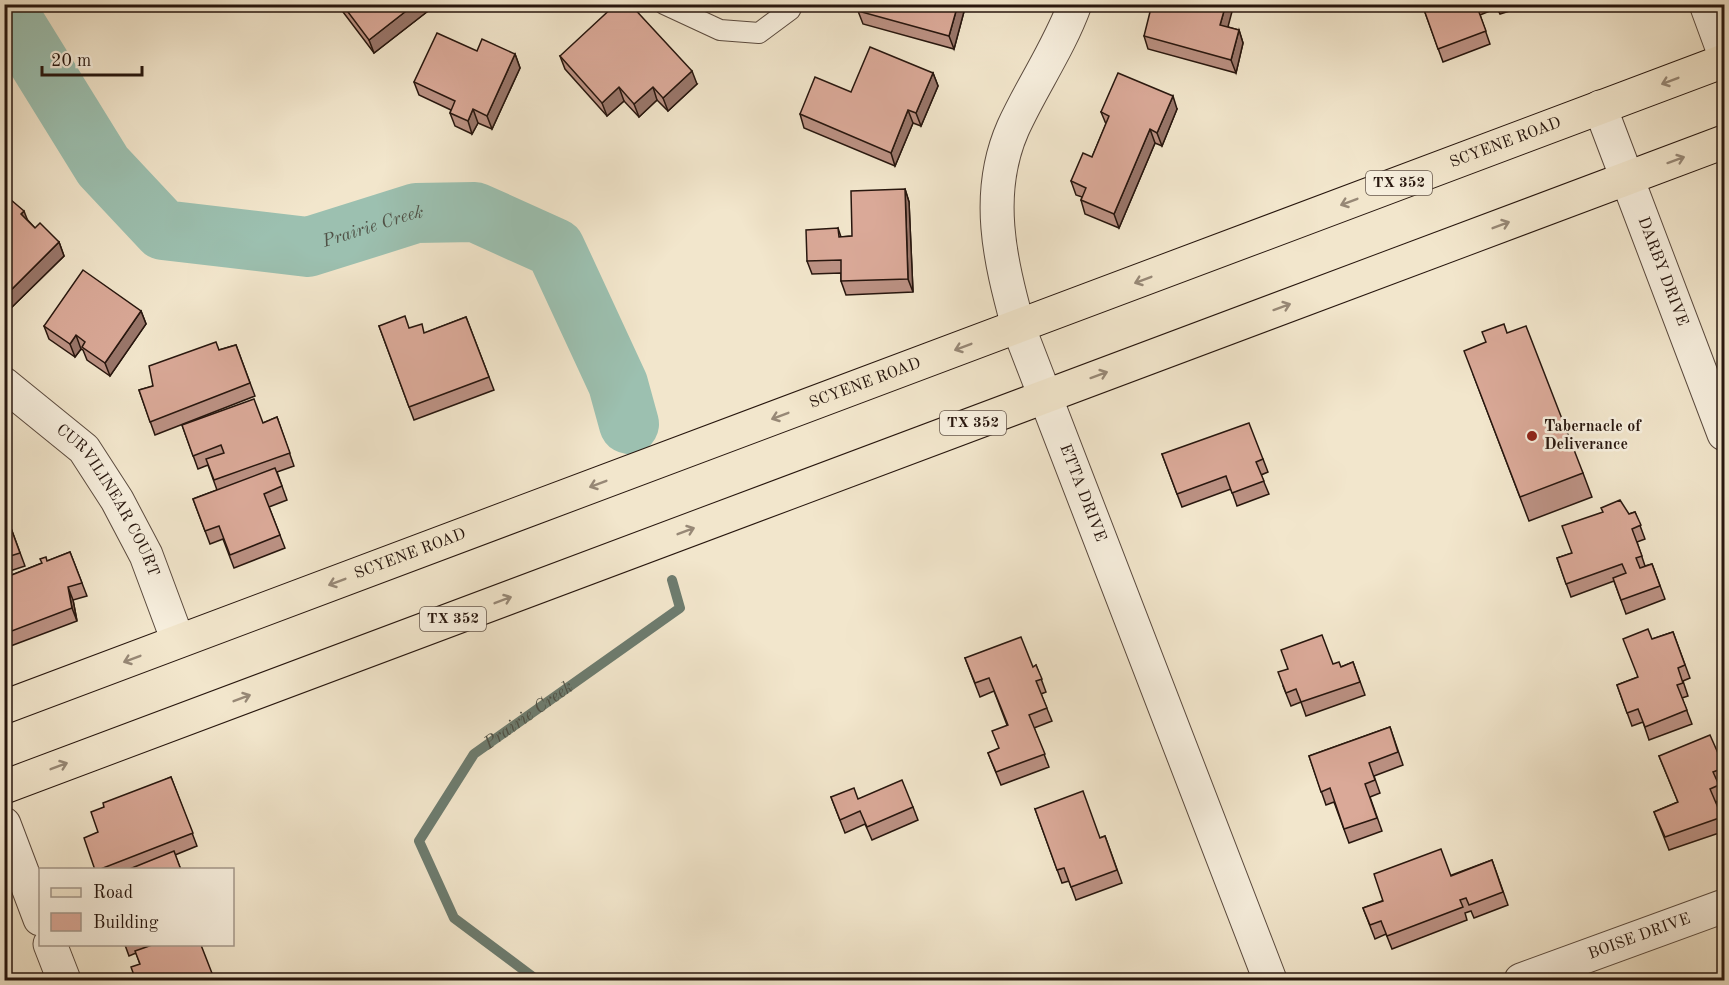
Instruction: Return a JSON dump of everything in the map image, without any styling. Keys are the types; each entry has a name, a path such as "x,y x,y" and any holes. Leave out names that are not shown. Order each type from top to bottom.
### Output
{"main road":[{"name":"SCYENE ROAD","path":"4,707 1725,61"},
{"name":"TX 352","path":"4,787 1725,142"}],"street":[{"name":"ETTA DRIVE","path":"1075,4 1068,23 1013,130 1000,167 995,212 1000,262 1018,326 1044,396 1270,981"},
{"path":"1706,4 1725,54"},
{"name":"DARBY DRIVE","path":"1600,107 1725,434"},
{"name":"CURVILINEAR COURT","path":"4,384 84,449 117,500 146,555 178,641"},
{"path":"4,824 39,916"},
{"name":"BOISE DRIVE","path":"1521,981 1725,906"},
{"path":"50,946 64,981"}],"lane":[{"path":"664,4 720,30 759,33 790,10 793,4"}],"building":[{"path":"342,4 415,4 369,40"},
{"path":"616,4 630,4 692,71 663,98 653,87 634,104 619,87 602,103 560,56"},
{"path":"860,4 958,4 949,36 858,11"},
{"path":"1152,4 1168,9 1169,4 1226,4 1220,25 1239,30 1231,60 1144,36"},
{"path":"1422,4 1476,4 1486,31 1438,49"},
{"path":"437,33 477,51 482,39 515,54 487,116 473,109 468,121 450,113 455,101 414,82"},
{"path":"870,47 933,73 916,113 908,110 891,153 800,114 815,77 851,92"},
{"path":"1118,73 1173,96 1157,133 1150,129 1114,214 1081,200 1086,188 1071,181 1083,153 1092,157 1109,116 1101,112"},
{"path":"905,189 908,279 841,281 841,260 807,261 806,230 838,228 839,237 852,236 851,191"},
{"path":"4,194 24,211 21,214 35,228 40,223 59,242 6,295 4,294 4,264 8,261 4,257"},
{"path":"83,270 141,311 105,363 82,347 85,342 76,335 70,344 44,326"},
{"path":"405,316 409,328 422,324 424,333 466,317 489,377 409,407 379,326"},
{"name":"Tabernacle of Deliverance","path":"1504,324 1507,333 1526,326 1583,473 1520,497 1464,351 1486,342 1482,332"},
{"path":"216,342 219,350 236,345 250,383 150,422 139,390 153,386 149,366"},
{"path":"254,399 263,423 277,417 290,453 214,480 206,459 224,453 221,445 193,456 182,425"},
{"path":"1249,423 1263,459 1256,462 1264,481 1232,493 1226,476 1177,494 1162,454"},
{"path":"275,468 282,486 264,494 280,535 230,555 219,526 205,531 193,499"},
{"path":"1620,500 1629,514 1635,512 1641,525 1632,529 1642,556 1636,558 1640,568 1652,564 1660,586 1621,600 1613,578 1626,573 1622,564 1566,584 1557,558 1572,553 1562,526 1603,512 1601,508"},
{"path":"4,520 8,520 20,553 4,558"},
{"path":"70,552 82,583 68,587 72,608 4,634 4,578 42,563 40,559 46,557 47,561"},
{"path":"1648,629 1652,639 1673,632 1685,665 1678,668 1683,683 1677,685 1687,710 1645,727 1638,709 1627,713 1617,685 1638,677 1623,639"},
{"path":"1322,635 1333,664 1339,662 1341,667 1353,662 1360,682 1301,702 1296,689 1286,693 1278,672 1288,669 1281,650"},
{"path":"1021,637 1033,667 1036,665 1042,679 1036,681 1047,708 1029,715 1045,754 996,772 988,753 999,748 992,731 1008,725 989,678 975,683 965,658"},
{"path":"1390,727 1398,752 1369,763 1375,780 1365,784 1377,818 1344,829 1330,788 1321,792 1309,756"},
{"path":"1710,735 1721,760 1718,762 1721,769 1713,772 1719,785 1710,789 1722,817 1665,837 1654,812 1678,802 1659,756"},
{"path":"171,777 193,833 103,868 94,868 84,838 98,832 91,812 104,807 103,803"},
{"path":"902,780 913,807 867,827 860,811 840,820 831,797 854,788 858,799"},
{"path":"1083,791 1100,838 1105,836 1117,870 1071,887 1064,868 1057,870 1035,809"},
{"path":"1441,849 1451,876 1492,860 1503,892 1469,905 1466,898 1460,900 1463,907 1387,936 1381,921 1370,925 1363,908 1383,901 1374,874"},
{"path":"174,851 180,868 132,868"},
{"path":"149,946 201,946 215,981 136,981 131,967 140,964 135,951"}],"waterway":[{"name":"Prairie Creek","path":"4,6 103,166 163,230 308,247 416,213 475,212 555,248 618,384 629,424"},
{"name":"Prairie Creek","path":"537,980 454,918 419,841 474,754 680,608 672,580"}],"place":[{"name":"Tabernacle of Deliverance","path":"1532,436"}]}
